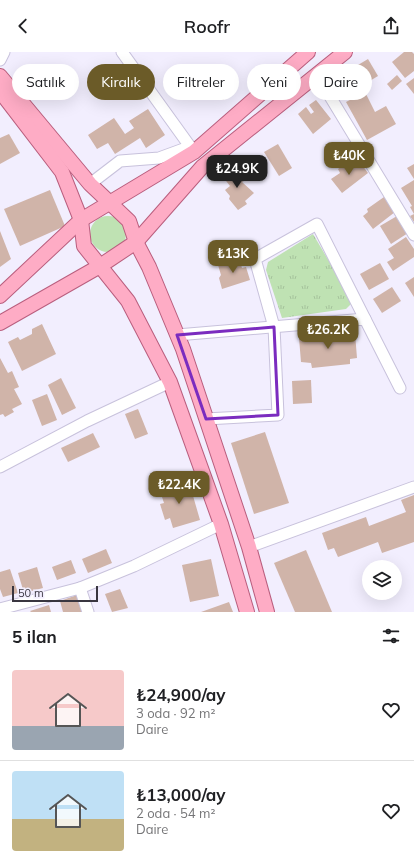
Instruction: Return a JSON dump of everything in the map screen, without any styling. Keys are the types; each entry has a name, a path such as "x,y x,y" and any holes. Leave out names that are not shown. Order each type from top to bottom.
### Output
{"main road":[{"path":"0,296 81,220 109,204 192,149 308,52"},
{"path":"330,64 345,52"},
{"path":"0,76 90,184 109,204 129,220 136,242 149,267 177,335 249,547 268,612"},
{"path":"0,323 100,266 136,242 202,167 309,81"},
{"path":"0,91 62,172 81,220 84,246 128,301 170,382 221,524 247,612"}],"street":[{"path":"0,60 4,52"},
{"path":"90,184 120,162 159,158 192,149 122,52"},
{"path":"332,100 414,235"},
{"path":"206,419 278,415 274,327 255,259 317,224 400,388"},
{"path":"177,335 365,320"},
{"path":"0,467 87,421 170,382"},
{"path":"249,547 414,487"},
{"path":"0,608 80,588 134,566 221,524"},
{"path":"80,588 88,612"}],"highlighted area":[{"path":"274,327 278,415 206,419 177,335"}],"green space":[{"path":"108,216 118,219 123,224 126,234 123,244 118,249 108,252 98,249 93,244 90,234 93,224 98,219"},
{"path":"313,234 353,302 346,309 282,318 266,270 268,262"}],"building":[{"path":"404,52 412,52 414,54 414,71 405,78 392,62"},
{"path":"368,59 371,64 360,64"},
{"path":"372,66 378,76 372,80"},
{"path":"397,75 402,81 392,90 387,84"},
{"path":"414,78 414,94 406,84"},
{"path":"316,100 331,119 313,134 298,114 306,107 311,114 314,112 309,105"},
{"path":"350,100 369,100 375,112 386,106 396,124 367,140 346,102"},
{"path":"148,109 165,135 146,148 140,138 115,154 108,143 97,149 88,135 114,118 125,134 134,128 129,121"},
{"path":"9,134 20,153 0,164 0,138"},
{"path":"278,144 292,168 279,176 264,152"},
{"path":"359,161 368,173 342,193 331,179 340,173 338,169 345,164 349,169"},
{"path":"414,164 414,179 407,168"},
{"path":"236,167 246,180 242,182 254,193 245,201 247,204 238,210 229,199 230,196 225,190 230,186 223,177"},
{"path":"414,180 414,214 410,207 412,206 401,188"},
{"path":"50,190 65,226 20,246 4,209"},
{"path":"384,197 395,212 373,229 363,216 368,212 367,209"},
{"path":"414,214 414,222 410,216"},
{"path":"397,216 408,233 391,244 380,226"},
{"path":"0,231 11,259 0,267"},
{"path":"406,237 414,249 414,257 393,271 387,262 394,258 388,249"},
{"path":"239,258 242,268 246,267 250,280 222,289 219,278 221,275 218,265"},
{"path":"380,263 389,279 369,290 360,274"},
{"path":"414,277 414,297 405,283"},
{"path":"392,287 401,301 382,313 373,299"},
{"path":"42,324 56,354 22,371 8,342 18,337 20,340 32,334 32,329"},
{"path":"355,333 357,358 350,359 350,364 312,368 311,363 301,362 299,338"},
{"path":"0,358 8,373 12,371 19,387 14,389 22,404 12,409 14,412 5,417 3,414 0,415"},
{"path":"61,378 76,408 62,415 48,385"},
{"path":"311,380 312,403 293,404 292,381"},
{"path":"47,394 57,420 42,426 32,400"},
{"path":"138,409 148,434 135,439 125,414"},
{"path":"265,432 289,503 254,514 231,443"},
{"path":"93,433 100,447 68,462 61,448"},
{"path":"189,482 200,520 173,528 170,518 165,520 160,504 164,503 160,491"},
{"path":"414,495 414,542 382,553 378,542 338,557 334,548 328,550 322,533 366,517 369,526 406,512 401,500"},
{"path":"106,549 112,563 88,573 82,559"},
{"path":"306,550 332,612 295,612 274,563"},
{"path":"211,559 219,596 190,602 182,565"},
{"path":"71,560 76,573 57,580 52,567"},
{"path":"37,567 43,588 24,593 18,573"},
{"path":"10,569 18,593 3,597 0,589 0,572"},
{"path":"120,589 128,608 112,612 105,594"},
{"path":"77,595 82,612 63,612 60,601"},
{"path":"229,602 233,612 201,612"},
{"path":"49,605 51,612 30,611"}]}
